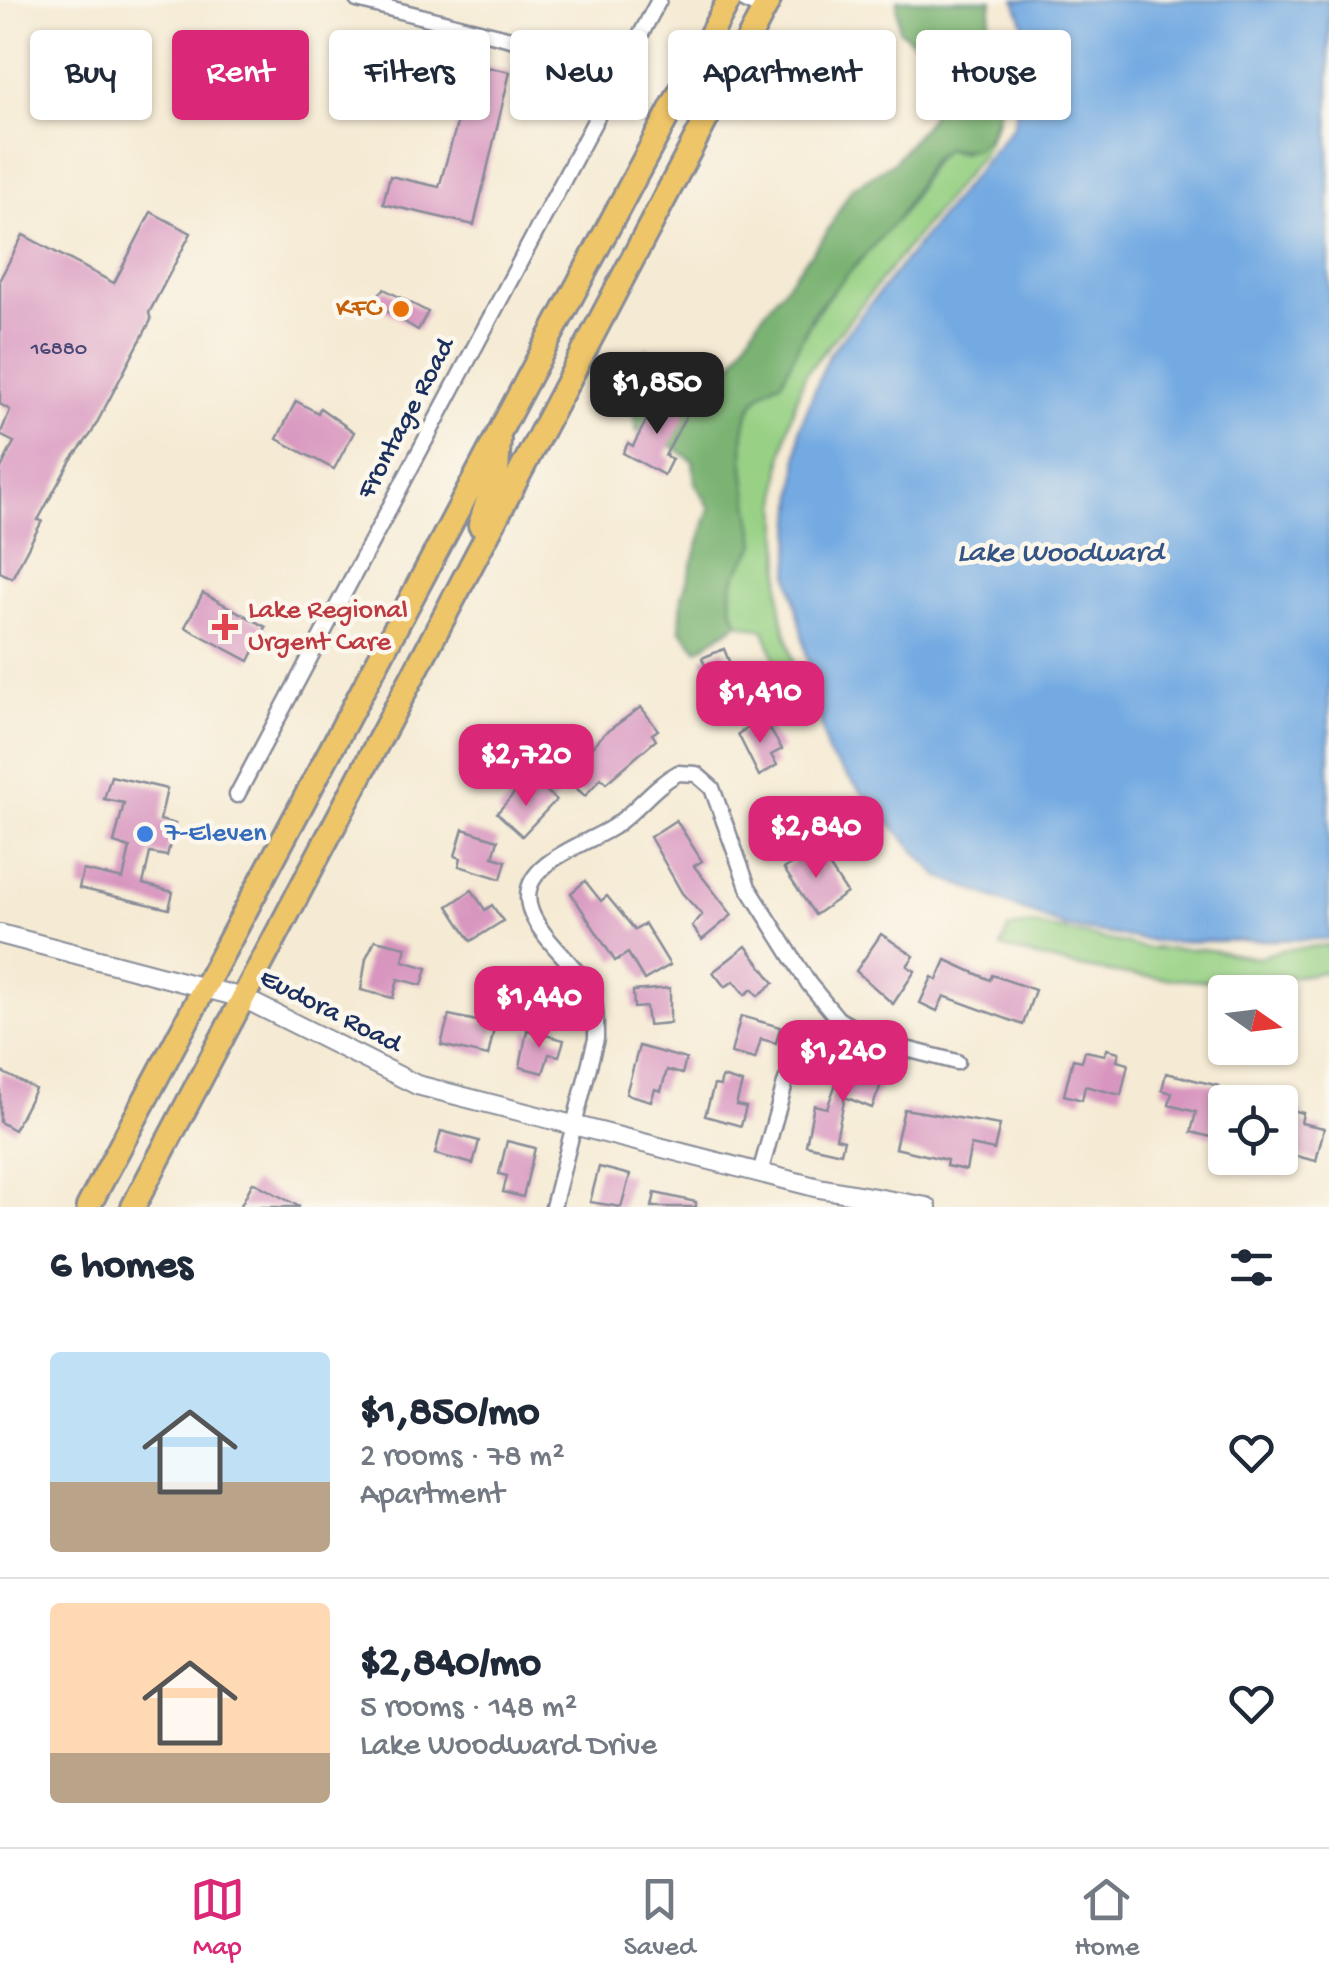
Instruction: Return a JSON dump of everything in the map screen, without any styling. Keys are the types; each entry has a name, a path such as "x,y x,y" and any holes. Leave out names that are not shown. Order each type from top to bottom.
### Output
{"main road":[{"path":"88,1207 730,0"},
{"path":"133,1207 460,585 759,3"},
{"path":"460,585 498,472 499,433"}],"street":[{"path":"358,0 510,39"},
{"name":"Frontage Road","path":"641,30 658,0"},
{"name":"Frontage Road","path":"237,794 593,120"},
{"path":"553,1207 596,1039 594,1005 586,982 537,927 531,909 533,888 546,864 616,824 678,773 696,774 712,788 748,887 809,984 838,1019 876,1041 957,1062"},
{"name":"Eudora Road","path":"0,934 243,998 417,1085 760,1173 927,1207"},
{"path":"760,1173 786,1080 838,1019"}],"green space":[{"path":"897,0 992,0 988,30 916,30 916,44 899,30"},
{"path":"928,120 995,120 989,135 975,150 946,149 931,160 899,217 814,312 782,381 762,393 750,409 743,453 756,545 737,573 731,591 738,623 698,650 680,629 682,596 710,508 695,483 693,461 668,443 637,432 630,397 647,350 652,365 668,387 690,391 714,383 731,366 759,319 824,237 851,189 894,162"},
{"path":"997,120 983,153 805,375 797,396 782,457 779,498 780,602 795,679 791,702 764,630 738,623 731,601 733,582 755,545 743,452 750,409 762,393 782,381 818,311 905,210 938,156 946,149 962,153 989,135"},
{"path":"1032,924 1146,948 1203,949 1258,958 1280,950 1329,945 1329,971 1298,976 1208,975 1205,981 1122,974 1001,947 1008,929"}],"water":[{"name":"Lake Woodward","path":"1015,0 1329,0 1329,939 1160,942 1066,927 938,876 828,755 789,574 800,427 829,355 1014,120 1071,120 1071,30 1026,30"}],"building":[{"path":"490,68 510,72 474,225 383,204 390,176 439,187 458,120 490,120"},
{"path":"151,212 191,233 149,313 151,320 91,434 71,460 38,520 42,521 12,578 0,572 0,470 14,442 0,435 10,410 0,404 0,279 23,235 114,283"},
{"name":"KFC","path":"384,289 428,312 418,330 371,302"},
{"path":"658,398 687,414 665,456 672,459 664,475 623,453 628,443 633,446"},
{"path":"296,401 318,413 320,408 354,432 334,469 277,439"},
{"name":"Lake Regional Urgent Care","path":"203,593 266,627 249,661 185,627"},
{"path":"724,649 738,683 716,692 702,658"},
{"path":"641,707 658,730 652,734 656,740 606,783 601,778 585,796 564,777 605,733"},
{"path":"763,718 782,749 771,755 777,765 759,776 738,734"},
{"name":"7-Eleven","path":"111,776 167,789 160,820 175,824 167,856 150,853 143,884 173,892 169,909 79,888 83,870 123,879 130,848 114,843 124,803 104,799"},
{"path":"540,785 556,800 522,836 497,813 520,787 529,796"},
{"path":"676,820 702,861 694,866 732,915 702,940 692,926 702,915 682,893 650,837"},
{"path":"463,829 498,840 493,857 506,861 501,879 459,866 461,858 455,856"},
{"path":"816,846 847,893 815,915 784,869"},
{"path":"585,881 601,901 607,896 635,930 645,924 670,965 644,980 628,953 615,961 571,893"},
{"path":"472,890 485,910 492,905 503,921 471,941 448,906"},
{"path":"881,934 914,956 907,966 915,971 893,1004 856,971"},
{"path":"375,940 406,947 403,961 427,968 422,985 398,979 393,998 361,990 366,958"},
{"path":"746,946 774,983 758,996 752,989 745,995 734,981 725,987 713,972"},
{"path":"946,960 990,980 992,975 1035,990 1023,1025 944,996 937,1011 920,1003 932,977 937,980"},
{"path":"670,988 670,1023 648,1025 646,1007 634,1008 633,991"},
{"path":"449,1015 495,1025 488,1056 441,1045"},
{"path":"741,1016 780,1027 776,1043 761,1039 755,1059 731,1053"},
{"path":"527,1030 564,1040 559,1056 549,1054 543,1073 520,1067"},
{"path":"639,1046 686,1059 682,1074 667,1070 661,1091 655,1089 651,1101 626,1094"},
{"path":"1107,1049 1119,1052 1117,1061 1128,1064 1121,1095 1085,1086 1082,1100 1064,1095 1073,1059 1082,1061 1085,1051 1105,1055"},
{"path":"844,1062 885,1074 872,1108 845,1097 836,1138 844,1140 841,1153 806,1145 814,1105 827,1108"},
{"path":"0,1071 35,1089 14,1130 0,1122"},
{"path":"1166,1073 1215,1085 1208,1085 1208,1136 1191,1132 1196,1112 1169,1105 1172,1093 1162,1090"},
{"path":"722,1077 742,1083 736,1105 746,1107 741,1126 705,1116 714,1085 720,1086"},
{"path":"904,1109 1000,1125 994,1150 971,1145 966,1170 946,1166 947,1160 895,1148"},
{"path":"1298,1112 1303,1113 1301,1123 1324,1128 1316,1161 1298,1156"},
{"path":"441,1131 479,1141 473,1164 435,1154"},
{"path":"507,1141 535,1148 523,1197 503,1192 507,1176 499,1174"},
{"path":"599,1167 630,1175 621,1207 590,1202"},
{"path":"253,1182 300,1207 240,1207"},
{"path":"655,1193 696,1202 696,1207 652,1207"}],"place":[{"name":"KFC","path":"401,309"},
{"name":"Lake Regional Urgent Care","path":"225,627"},
{"name":"7-Eleven","path":"145,834"}]}
